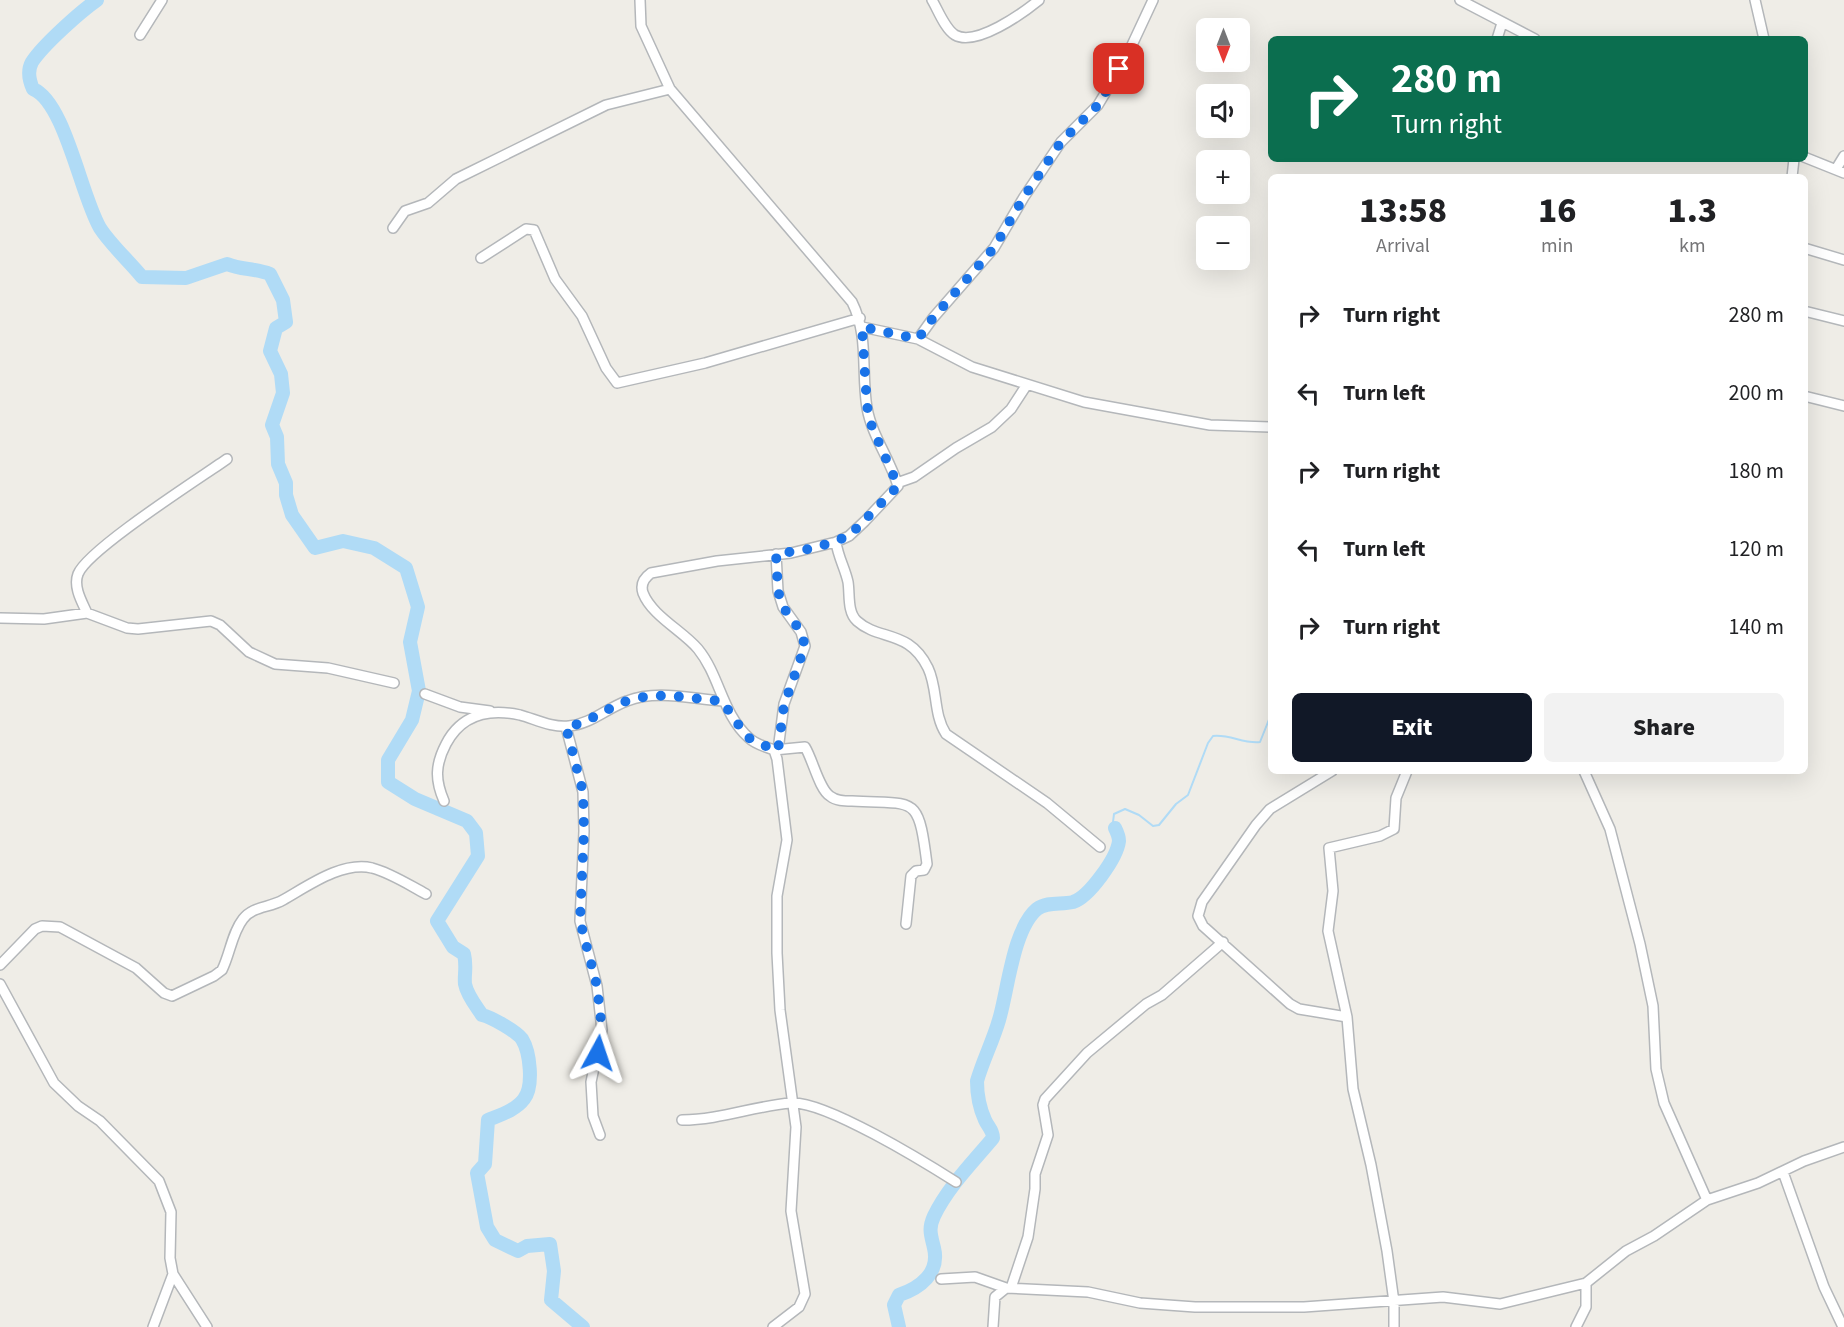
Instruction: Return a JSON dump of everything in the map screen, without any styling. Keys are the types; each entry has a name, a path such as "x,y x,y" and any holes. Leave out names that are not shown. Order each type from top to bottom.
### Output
{"street":[{"path":"140,35 162,0"},
{"path":"640,0 641,26 670,89 739,172 839,284 861,322 867,406 872,427 897,483 897,489 865,521 849,536 836,542 776,554 651,573 642,583 644,594 654,609 704,656 722,701 747,737 776,750 804,747 824,792 837,801 896,801 908,804 914,810 921,824 927,864 924,870 911,876 906,924"},
{"path":"932,0 952,32 963,36 994,30 1016,18 1039,0"},
{"path":"918,339 933,318 994,248 1024,197 1061,142 1098,105 1125,60 1153,0"},
{"path":"1460,0 1530,36"},
{"path":"1755,0 1763,36"},
{"path":"1498,36 1502,23"},
{"path":"393,228 405,211 428,203 456,178 606,105 670,89"},
{"path":"1808,159 1840,171 1844,156"},
{"path":"481,258 526,229 534,230 555,279 582,316 606,369 617,383 705,363 861,322 918,339 963,364 1026,386 1104,406 1210,425 1268,427"},
{"path":"1808,249 1844,260"},
{"path":"1808,312 1844,321"},
{"path":"897,483 914,477 997,424 1026,386"},
{"path":"1808,397 1844,406"},
{"path":"87,613 77,586 78,575 84,565 121,534 227,459"},
{"path":"836,542 848,579 849,603 855,620 864,626 895,635 909,644 922,660 929,669 940,724 946,734 1047,803 1100,847"},
{"path":"773,1327 799,1306 804,1294 791,1210 796,1127 780,1010 777,953 777,896 787,840 776,750 784,705 805,646 801,632 783,607 778,591 776,554"},
{"path":"0,618 44,619 87,613 127,628 138,629 211,621 220,626 249,652 275,664 328,668 394,683"},
{"path":"426,694 460,707 504,713 566,727 582,724 628,700 644,696 722,701"},
{"path":"444,801 437,783 436,772 452,732 463,720 504,713"},
{"path":"566,727 583,792 584,831 580,921 597,986 601,1019 598,1053 591,1082 593,1116 600,1135"},
{"path":"1327,774 1270,809 1256,825 1202,902 1198,920 1290,1004 1299,1009 1347,1017"},
{"path":"1394,1327 1393,1286 1371,1165 1353,1089 1347,1017 1328,931 1333,891 1329,848 1380,836 1394,829 1396,798 1406,774"},
{"path":"1585,774 1611,829 1640,944 1653,1006 1656,1069 1664,1103 1707,1200"},
{"path":"0,965 35,929 60,927 136,969 164,993 179,995 222,970 239,924 252,909 282,901 300,889 333,874 353,868 370,868 426,894"},
{"path":"993,1327 995,1298 1008,1288 1028,1237 1035,1174 1048,1135 1043,1105 1045,1099 1087,1053 1146,1004 1162,995 1223,942"},
{"path":"0,984 54,1083 78,1106 100,1121 159,1180 171,1212 170,1258 173,1274 207,1327"},
{"path":"682,1119 712,1118 793,1102 816,1107 914,1155 956,1182"},
{"path":"941,1279 975,1277 1008,1288 1088,1292 1140,1304 1194,1307 1304,1306 1457,1298 1485,1304 1500,1304 1586,1283 1626,1251 1654,1236 1707,1200 1844,1147"},
{"path":"1784,1172 1815,1266 1843,1327"},
{"path":"153,1327 173,1274"},
{"path":"1576,1327 1586,1307 1586,1283"},
{"path":"1393,1286 1409,1299"}],"waterway":[{"path":"97,0 44,47 30,65 29,72 33,89 44,97 63,130 100,228 142,277 186,278 227,264 270,274 283,300 286,322 276,328 270,351 281,374 283,393 272,425 277,437 278,464 286,483 286,495 292,515 315,548 343,541 374,548 406,568 418,607 410,642 419,691 412,720 388,760 388,782 415,799 467,821 476,833 478,856 437,921 453,947 464,954 465,984 482,1015 491,1018 519,1036 525,1045 529,1060 529,1086 524,1099 512,1109 488,1120 485,1164 477,1173 487,1227 495,1240 518,1251 527,1246 550,1244 554,1271 551,1300 583,1327"},
{"path":"1115,828 1114,814 1125,809 1139,815 1153,826 1159,825 1176,804 1188,795 1208,743 1213,736 1260,742 1268,722"},
{"path":"899,1327 894,1305 899,1295 921,1284 934,1265 935,1257 931,1236 934,1216 954,1185 993,1138 982,1111 977,1081 999,1020 1012,961 1022,931 1037,909 1050,904 1073,902 1087,893 1108,866 1117,848 1119,839 1115,828"}],"route":[{"path":"598,1053 602,1029 597,986 587,955 580,921 584,831 583,792 566,727 582,724 628,700 644,696 722,701 747,737 778,750 788,686 798,668 805,646 801,632 783,607 778,591 776,554 815,548 849,536 898,486 872,427 867,406 862,327 894,332 918,339 933,318 972,276 994,248 1024,197 1061,142 1098,105 1119,69"}]}
